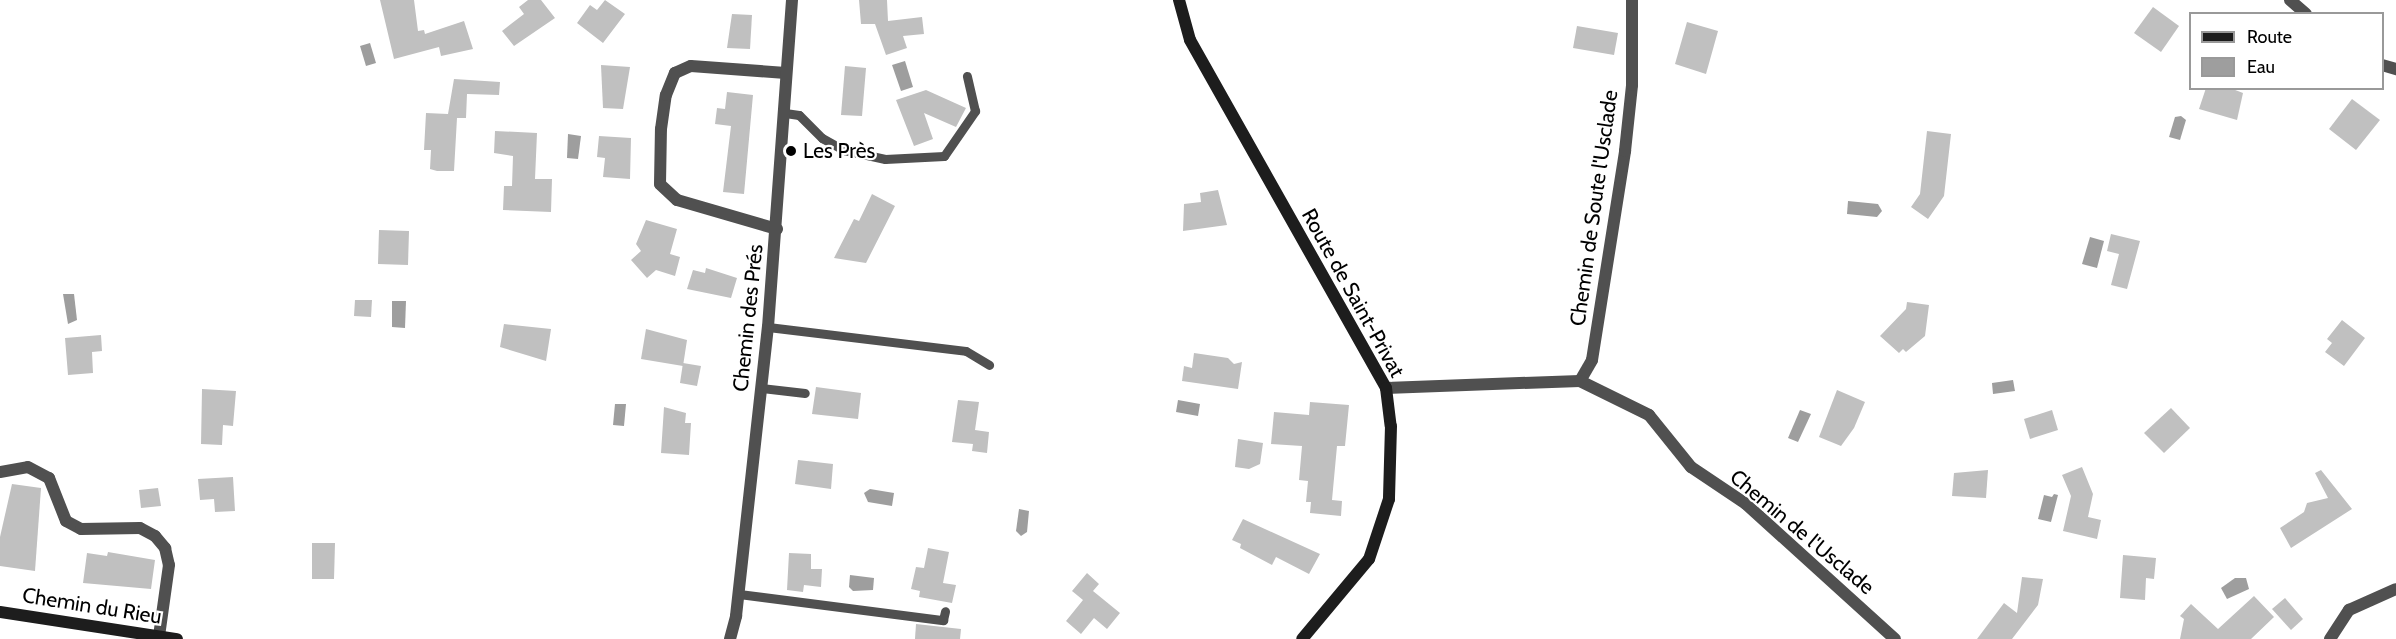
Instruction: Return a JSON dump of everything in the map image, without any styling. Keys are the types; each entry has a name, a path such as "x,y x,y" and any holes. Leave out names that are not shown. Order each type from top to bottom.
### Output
{"street":[{"name":"Chemin des Prés","path":"730,639 739,594 768,327 777,229 792,0"},
{"name":"Route de Saint-Privat","path":"1179,0 1196,50 1386,388 1391,426 1389,499 1369,560 1302,639"},
{"name":"Chemin de Soute l'Usclade","path":"1580,381 1592,360 1625,151 1632,85 1632,0"},
{"path":"2289,0 2304,12"},
{"path":"777,229 748,224 677,200 660,184 661,129 666,95 675,73 691,66 786,73"},
{"name":"Chemin de l'Usclade","path":"1386,388 1580,381 1649,415 1691,466 1746,504 1895,639"},
{"path":"0,472 28,467 49,478 66,520 81,529 140,528 155,536 165,548 169,565 159,636"},
{"path":"2330,639 2349,610 2396,589"},
{"name":"Chemin du Rieu","path":"0,612 177,639"}],"lane":[{"path":"785,113 799,115 822,138 844,150 885,159 944,156 975,111 968,76"},
{"path":"768,327 966,351 989,365"},
{"path":"761,388 805,393"},
{"path":"739,594 943,620 945,611"}],"water":[{"path":"370,43 376,63 366,66 360,46"},
{"path":"905,61 913,87 901,91 892,65"},
{"path":"2181,116 2186,120 2180,140 2169,137 2175,117"},
{"path":"568,134 581,136 578,159 567,158"},
{"path":"1848,201 1878,204 1882,211 1877,217 1847,214"},
{"path":"2090,237 2104,241 2097,268 2082,264"},
{"path":"63,294 74,294 77,320 68,324"},
{"path":"392,301 406,301 405,328 392,327"},
{"path":"2013,380 2015,391 1993,394 1992,383"},
{"path":"1178,400 1200,404 1198,416 1176,412"},
{"path":"615,404 626,404 624,426 613,425"},
{"path":"1800,410 1811,414 1798,442 1788,438"},
{"path":"870,489 894,493 892,506 868,502 864,493"},
{"path":"2054,494 2058,495 2051,522 2038,519 2044,495 2052,497"},
{"path":"1019,509 1029,511 1027,532 1021,536 1016,531"},
{"path":"850,575 874,578 873,590 853,591 849,587"},
{"path":"2235,578 2246,578 2249,589 2227,599 2221,588"}],"building":[{"path":"380,0 414,0 418,31 424,30 425,34 464,21 473,49 441,56 439,47 394,59"},
{"path":"528,0 541,0 555,18 514,46 502,31 524,14 519,7"},
{"path":"605,0 625,14 603,43 577,23 590,5 597,10"},
{"path":"859,0 887,0 888,21 922,17 924,34 903,36 907,48 886,55 875,24 861,24"},
{"path":"2153,7 2179,26 2161,52 2134,33"},
{"path":"732,14 752,15 750,49 727,48"},
{"path":"1687,22 1718,31 1706,74 1675,64"},
{"path":"1577,26 1618,33 1614,55 1573,48"},
{"path":"601,65 630,67 623,109 603,108"},
{"path":"845,66 866,68 862,116 841,115"},
{"path":"454,79 500,82 499,95 467,94 466,118 457,118 454,171 437,171 430,169 431,150 424,150 426,113 448,114"},
{"path":"926,90 966,108 956,127 924,113 933,139 914,146 896,100"},
{"path":"2205,90 2235,90 2243,93 2237,120 2199,109"},
{"path":"727,92 753,95 744,194 723,192 731,126 715,124 717,108 725,109"},
{"path":"2352,99 2380,120 2356,150 2329,129"},
{"path":"495,131 537,133 535,179 552,179 551,212 503,210 504,186 512,186 513,156 494,153"},
{"path":"1927,131 1951,134 1944,196 1928,219 1911,207 1920,194"},
{"path":"599,136 631,138 630,179 603,177 605,158 597,157"},
{"path":"1218,190 1227,225 1183,231 1184,204 1201,202 1200,193"},
{"path":"872,194 895,206 866,263 834,258 854,219 859,221"},
{"path":"646,220 677,229 670,254 680,257 675,276 656,270 647,278 631,260 641,251 636,244"},
{"path":"379,230 409,231 408,265 378,264"},
{"path":"2111,234 2140,241 2127,289 2111,285 2119,254 2107,251"},
{"path":"706,268 737,278 731,298 687,289 693,270 705,273"},
{"path":"355,300 372,300 371,317 354,316"},
{"path":"1907,302 1929,305 1925,336 1906,352 1903,349 1899,353 1880,336 1906,309"},
{"path":"2342,320 2365,338 2344,366 2325,352 2332,343 2327,339"},
{"path":"504,324 551,329 546,361 500,347"},
{"path":"646,329 687,340 683,366 641,359"},
{"path":"101,335 102,351 92,352 93,373 68,375 65,338"},
{"path":"1194,353 1228,358 1234,364 1242,362 1238,389 1182,381 1184,366 1192,368"},
{"path":"683,363 701,366 697,386 680,383"},
{"path":"816,387 861,393 858,419 812,414"},
{"path":"202,389 236,391 233,426 223,425 222,445 201,444"},
{"path":"1837,390 1865,402 1854,428 1841,446 1819,437"},
{"path":"958,400 979,402 975,430 989,432 987,453 972,451 973,444 952,442"},
{"path":"1310,402 1349,405 1345,446 1337,446 1332,500 1342,501 1341,516 1310,513 1311,502 1306,502 1308,481 1299,480 1302,446 1271,444 1274,412 1309,415"},
{"path":"664,407 686,413 685,423 691,423 689,455 661,453"},
{"path":"2171,408 2190,428 2164,453 2144,433"},
{"path":"2052,410 2058,430 2030,439 2024,419"},
{"path":"1238,439 1263,443 1260,464 1249,469 1235,467"},
{"path":"798,460 833,464 831,489 795,484"},
{"path":"2082,467 2093,494 2088,517 2101,520 2097,539 2063,531 2071,496 2062,475"},
{"path":"1988,470 1986,498 1952,496 1954,473"},
{"path":"2321,470 2352,509 2291,548 2280,528 2304,512 2307,503 2328,498 2315,473"},
{"path":"233,477 235,511 215,512 214,499 200,500 198,479"},
{"path":"12,484 41,488 35,571 0,566 0,537"},
{"path":"158,488 161,506 141,508 139,490"},
{"path":"1243,519 1320,554 1309,574 1276,557 1272,565 1240,548 1241,544 1232,540"},
{"path":"312,543 335,543 334,579 312,579"},
{"path":"928,548 949,552 943,583 956,585 952,603 919,597 920,591 911,589 916,567 924,568"},
{"path":"108,552 155,560 151,589 83,583 87,553 107,556"},
{"path":"789,553 811,554 811,569 822,569 821,587 804,585 803,592 787,590"},
{"path":"2123,555 2156,558 2154,579 2146,578 2145,600 2120,598"},
{"path":"1087,573 1099,584 1093,591 1120,613 1107,629 1094,618 1081,634 1066,621 1083,600 1072,591"},
{"path":"2022,577 2043,579 2038,605 2012,639 1977,639 2004,603 2017,613"},
{"path":"2254,596 2274,617 2251,639 2180,639 2184,619 2180,616 2191,604 2218,629"},
{"path":"2285,598 2303,619 2291,630 2272,609"},
{"path":"916,624 961,629 960,639 915,639"}],"place":[{"name":"Les Près","path":"791,151"}]}
